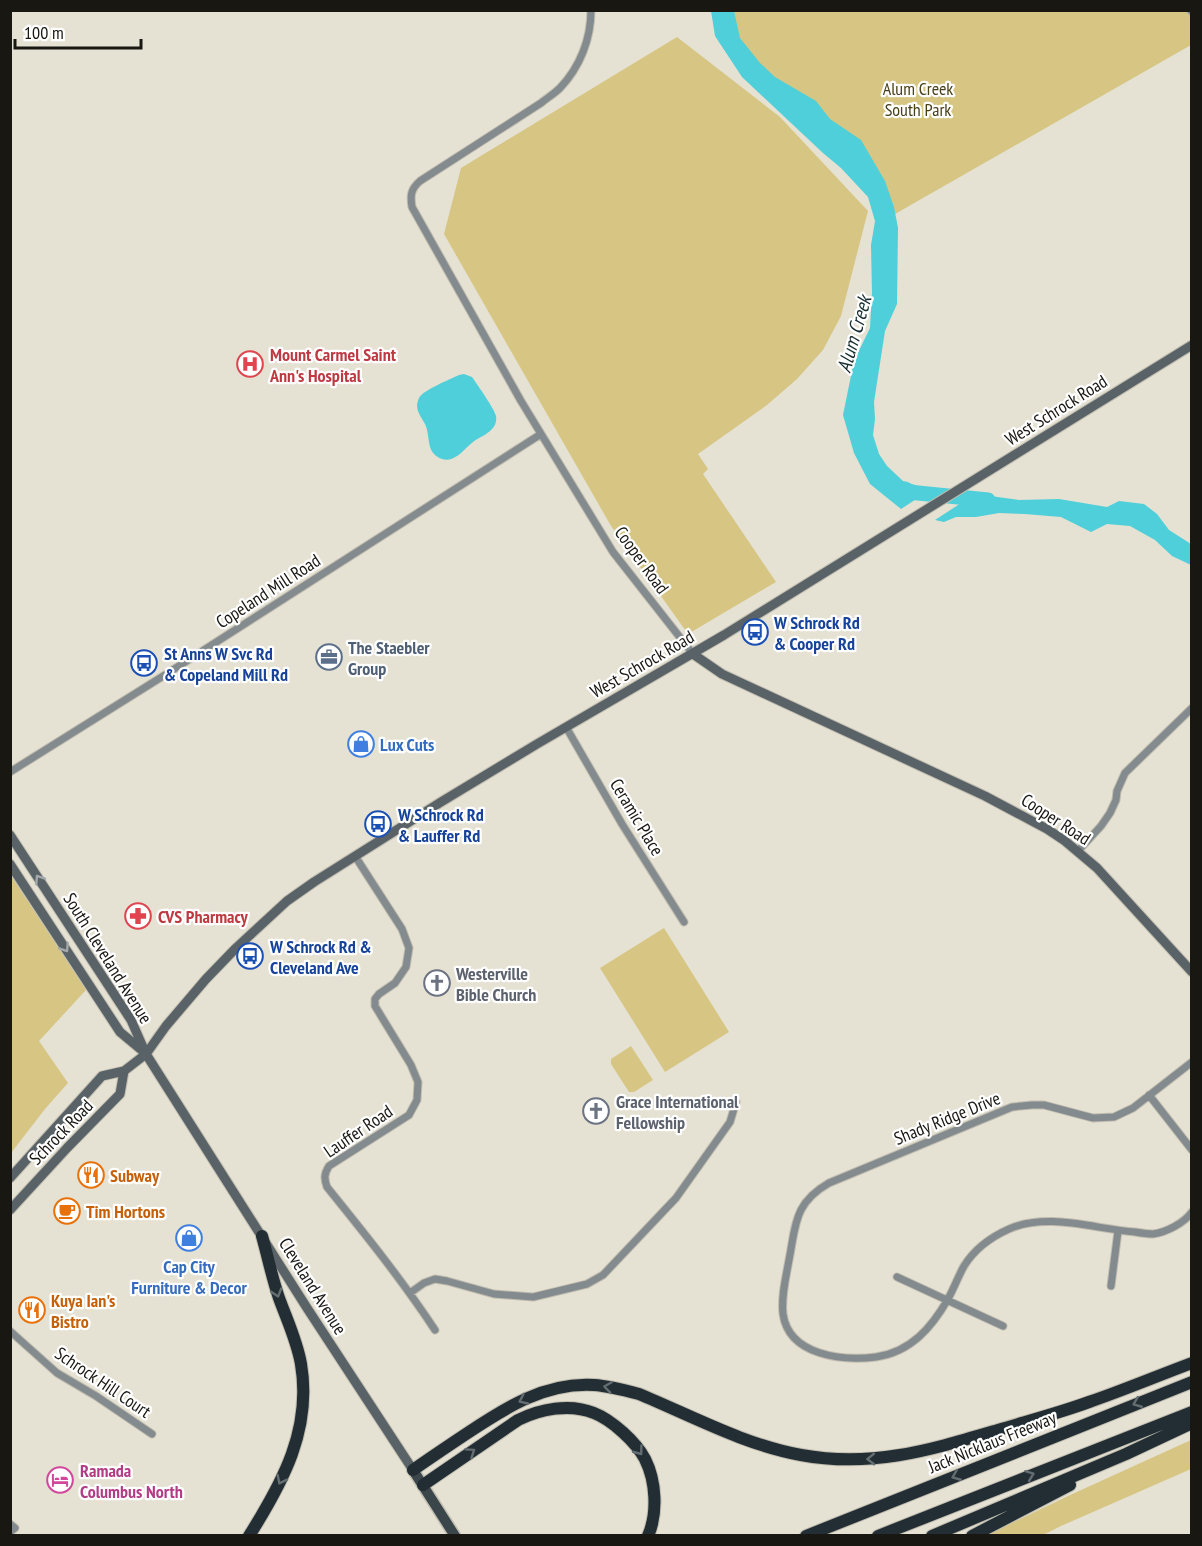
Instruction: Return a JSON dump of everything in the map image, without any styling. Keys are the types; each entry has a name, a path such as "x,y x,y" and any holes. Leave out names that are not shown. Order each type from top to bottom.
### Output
{"highway":[{"path":"249,1536 286,1471 297,1440 303,1396 301,1364 292,1331 278,1296 262,1236"},
{"path":"413,1470 497,1413 543,1391 565,1387 594,1385 639,1394 763,1446 801,1455 841,1460 883,1459 952,1444 1050,1415 1191,1364"},
{"name":"Jack Nicklaus Freeway","path":"806,1536 1191,1382"},
{"path":"423,1485 518,1420 532,1413 549,1409 594,1412 629,1438 644,1458 654,1492 654,1510 648,1536"},
{"path":"878,1536 1191,1412"},
{"path":"932,1536 1126,1454 1191,1423"},
{"path":"972,1536 1036,1504 1126,1454"}],"main road":[{"name":"West Schrock Road","path":"146,1054 166,1026 206,979 287,901 441,802 693,654 1191,345"},
{"name":"Cooper Road","path":"693,654 722,674 1009,808 1047,829 1078,851 1114,885 1191,972"},
{"name":"South Cleveland Avenue","path":"10,835 131,1020 146,1054"},
{"name":"South Cleveland Avenue","path":"10,864 120,1032 146,1054"},
{"name":"Schrock Road","path":"10,1178 102,1076 124,1071 146,1054"},
{"name":"Cleveland Avenue","path":"146,1054 455,1536"},
{"name":"Schrock Road","path":"10,1210 120,1094 124,1071"}],"street":[{"name":"Cooper Road","path":"591,10 591,26 585,48 574,70 560,88 541,103 420,181 413,188 410,197 412,207 520,401 613,552 693,654"},
{"name":"Copeland Mill Road","path":"10,772 541,434"},
{"path":"1078,851 1110,813 1125,773 1191,708"},
{"name":"Ceramic Place","path":"566,727 622,824 684,922"},
{"name":"Lauffer Road","path":"355,856 402,929 409,948 406,967 395,983 375,999 375,1006 411,1065 418,1082 417,1100 409,1115 328,1166 324,1180 327,1187 386,1259 435,1330"},
{"name":"Shady Ridge Drive","path":"1190,1216 1172,1228 1152,1234 1038,1222 1009,1229 996,1235 974,1254 928,1329 906,1347 879,1356 855,1358 818,1353 803,1346 791,1334 783,1314 783,1298 795,1228 800,1212 808,1198 829,1183 1012,1107 1044,1105 1093,1118 1114,1117 1133,1108 1191,1062"},
{"path":"1149,1095 1191,1150"},
{"path":"410,1293 424,1283 435,1280 494,1294 533,1297 587,1284 603,1275 676,1198 730,1122 736,1102"},
{"path":"1111,1286 1118,1231"},
{"path":"897,1277 1003,1326"},
{"name":"Schrock Hill Court","path":"10,1331 57,1373 152,1434"},
{"path":"10,1524 15,1528 10,1532"}],"green space":[{"name":"Alum Creek South Park","path":"724,11 1191,11 1191,45 888,218 730,40"},
{"path":"677,37 780,117 868,211 841,316 823,350 797,379 767,405 698,454 708,469 703,474 776,582 688,634 611,526 444,234 461,168"},
{"path":"10,874 86,990 39,1041 68,1083 11,1153"},
{"path":"664,928 729,1032 665,1072 600,968"},
{"path":"631,1046 653,1080 634,1092 629,1092 611,1064 611,1059"},
{"path":"1191,1440 1191,1469 1043,1535 987,1535 1068,1496"}],"water":[{"path":"711,11 734,11 740,38 760,63 775,77 816,101 830,119 861,140 885,181 898,228 897,304 885,331 874,402 873,435 879,454 887,466 903,481 930,490 901,509 870,484 854,453 843,415 854,361 870,328 871,245 875,221 868,197 841,168 742,77 715,36"},
{"path":"464,374 472,377 482,391 495,413 496,422 490,431 459,455 447,460 442,459 433,453 431,448 427,429 417,409 419,398 431,389"},
{"path":"975,494 1019,500 1059,499 1107,507 1119,501 1144,504 1157,514 1169,530 1191,544 1191,565 1172,556 1155,540 1130,526 1107,524 1091,532 1061,517 999,513 976,517 956,517 944,522 935,520"}],"waterway":[{"name":"Alum Creek","path":"905,489 908,492 988,500"}],"place":[{"name":"Mount Carmel Saint Ann's Hospital","path":"250,364"},
{"name":"W Schrock Rd & Cooper Rd","path":"755,632"},
{"name":"The Staebler Group","path":"329,657"},
{"name":"St Anns W Svc Rd & Copeland Mill Rd","path":"144,663"},
{"name":"Lux Cuts","path":"361,744"},
{"name":"W Schrock Rd & Lauffer Rd","path":"378,824"},
{"name":"CVS Pharmacy","path":"138,916"},
{"name":"W Schrock Rd & Cleveland Ave","path":"250,956"},
{"name":"Westerville Bible Church","path":"437,983"},
{"name":"Grace International Fellowship","path":"596,1111"},
{"name":"Subway","path":"91,1175"},
{"name":"Tim Hortons","path":"67,1211"},
{"name":"Cap City Furniture & Decor","path":"189,1238"},
{"name":"Kuya Ian's Bistro","path":"32,1310"},
{"name":"Ramada Columbus North","path":"60,1480"}]}
